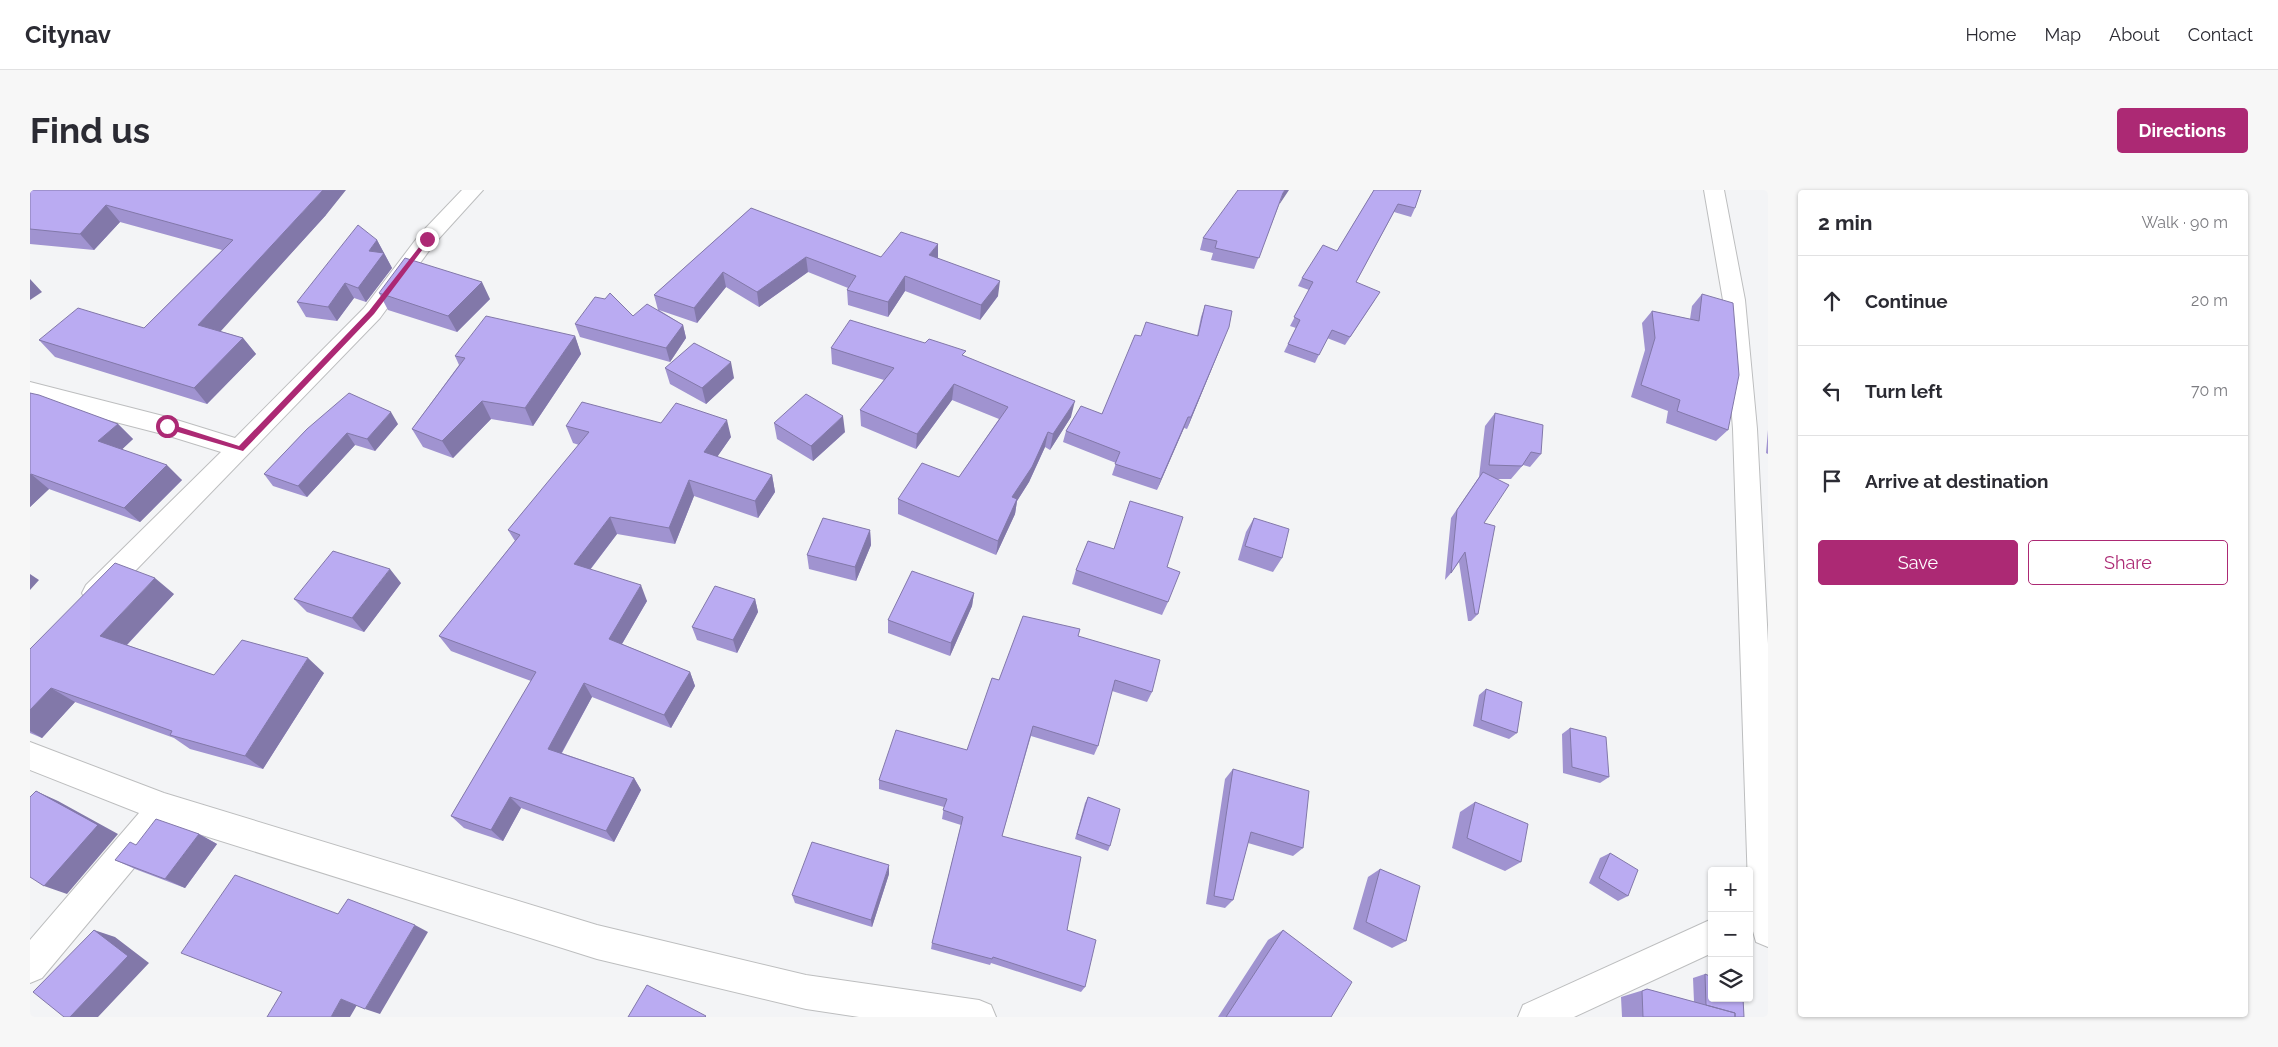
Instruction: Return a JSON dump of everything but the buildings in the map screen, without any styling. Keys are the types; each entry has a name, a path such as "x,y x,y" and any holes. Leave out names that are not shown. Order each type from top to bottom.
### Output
{"street":[{"path":"79,611 240,449 372,312 427,239 473,190"},
{"path":"1714,190 1734,300 1745,429 1762,918"},
{"path":"30,391 167,426 240,449"},
{"path":"30,756 164,808 598,942 806,992 979,1017"},
{"path":"30,966 164,808"},
{"path":"1534,1017 1708,938"}],"route":[{"path":"167,426 240,449 372,312 427,239"}]}
